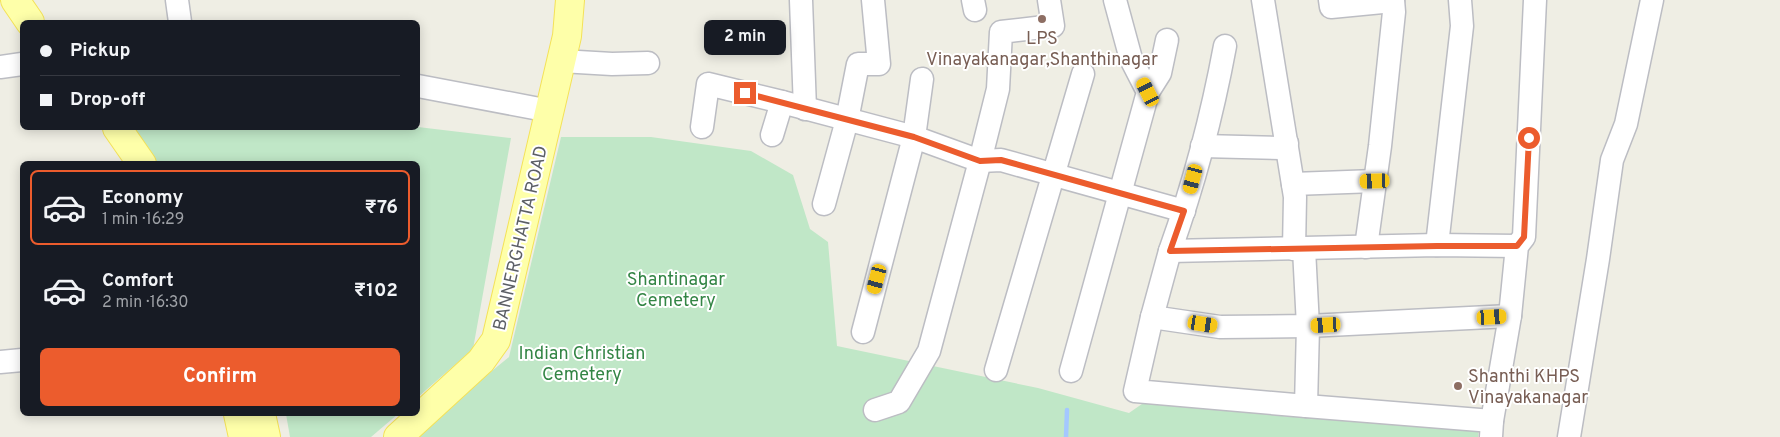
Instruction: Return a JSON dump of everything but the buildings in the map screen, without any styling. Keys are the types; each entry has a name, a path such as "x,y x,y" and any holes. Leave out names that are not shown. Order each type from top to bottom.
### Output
{"main road":[{"path":"15,0 29,20"},
{"path":"34,0 48,20"},
{"name":"BANNERGHATTA ROAD","path":"398,437 481,361 496,340 567,36 570,0"},
{"path":"100,130 122,161"},
{"path":"118,130 140,161"},
{"path":"238,416 243,437"},
{"path":"261,416 266,437"}],"street":[{"path":"177,0 180,20"},
{"path":"801,0 805,109"},
{"path":"824,204 847,120 858,64 879,64 873,0"},
{"path":"875,410 899,402 928,351 998,89 1001,32 1053,26 1049,0"},
{"path":"1115,0 1131,59 1148,92"},
{"path":"1263,0 1295,197 1308,326 1306,406"},
{"path":"1330,0 1331,7 1393,0 1394,12 1366,247"},
{"path":"1437,246 1462,26 1460,0"},
{"path":"1225,46 1215,98 1184,211 1170,251 1135,391 1306,406 1491,429 1510,316 1517,246 1524,237 1535,0"},
{"path":"1569,437 1612,160 1626,124 1652,0"},
{"path":"1071,371 1148,92 1160,73 1167,40"},
{"path":"561,61 612,64 648,63"},
{"path":"0,68 20,64"},
{"path":"996,370 1083,74"},
{"path":"863,332 914,137 922,79"},
{"path":"702,127 708,84 914,137 980,161 1001,160 1184,211"},
{"path":"420,86 550,111"},
{"path":"772,135 782,102"},
{"path":"1202,146 1281,148 1286,143"},
{"path":"1293,184 1375,181"},
{"path":"1170,251 1517,246"},
{"path":"1152,317 1220,327 1308,326 1510,316"},
{"path":"0,362 20,360"}],"green space":[{"name":"Indian Christian Cemetery","path":"420,127 511,138 473,349 420,395 420,161 154,161 133,130 420,130"},
{"name":"Shantinagar Cemetery","path":"561,137 651,137 751,151 793,175 810,229 828,242 837,346 1038,388 1129,413 1152,397 1289,417 1316,415 1479,426 1478,437 417,437 444,410 509,357"},
{"path":"286,416 396,416 371,437 290,437"}],"waterway":[{"path":"1066,437 1067,410"}],"place":[{"name":"LPS Vinayakanagar,Shanthinagar","path":"1042,19"},
{"name":"Shanthi KHPS Vinayakanagar","path":"1458,386"}],"route":[{"path":"745,93 914,137 980,161 1001,160 1184,211 1170,251 1517,246 1524,237 1529,138"}]}
